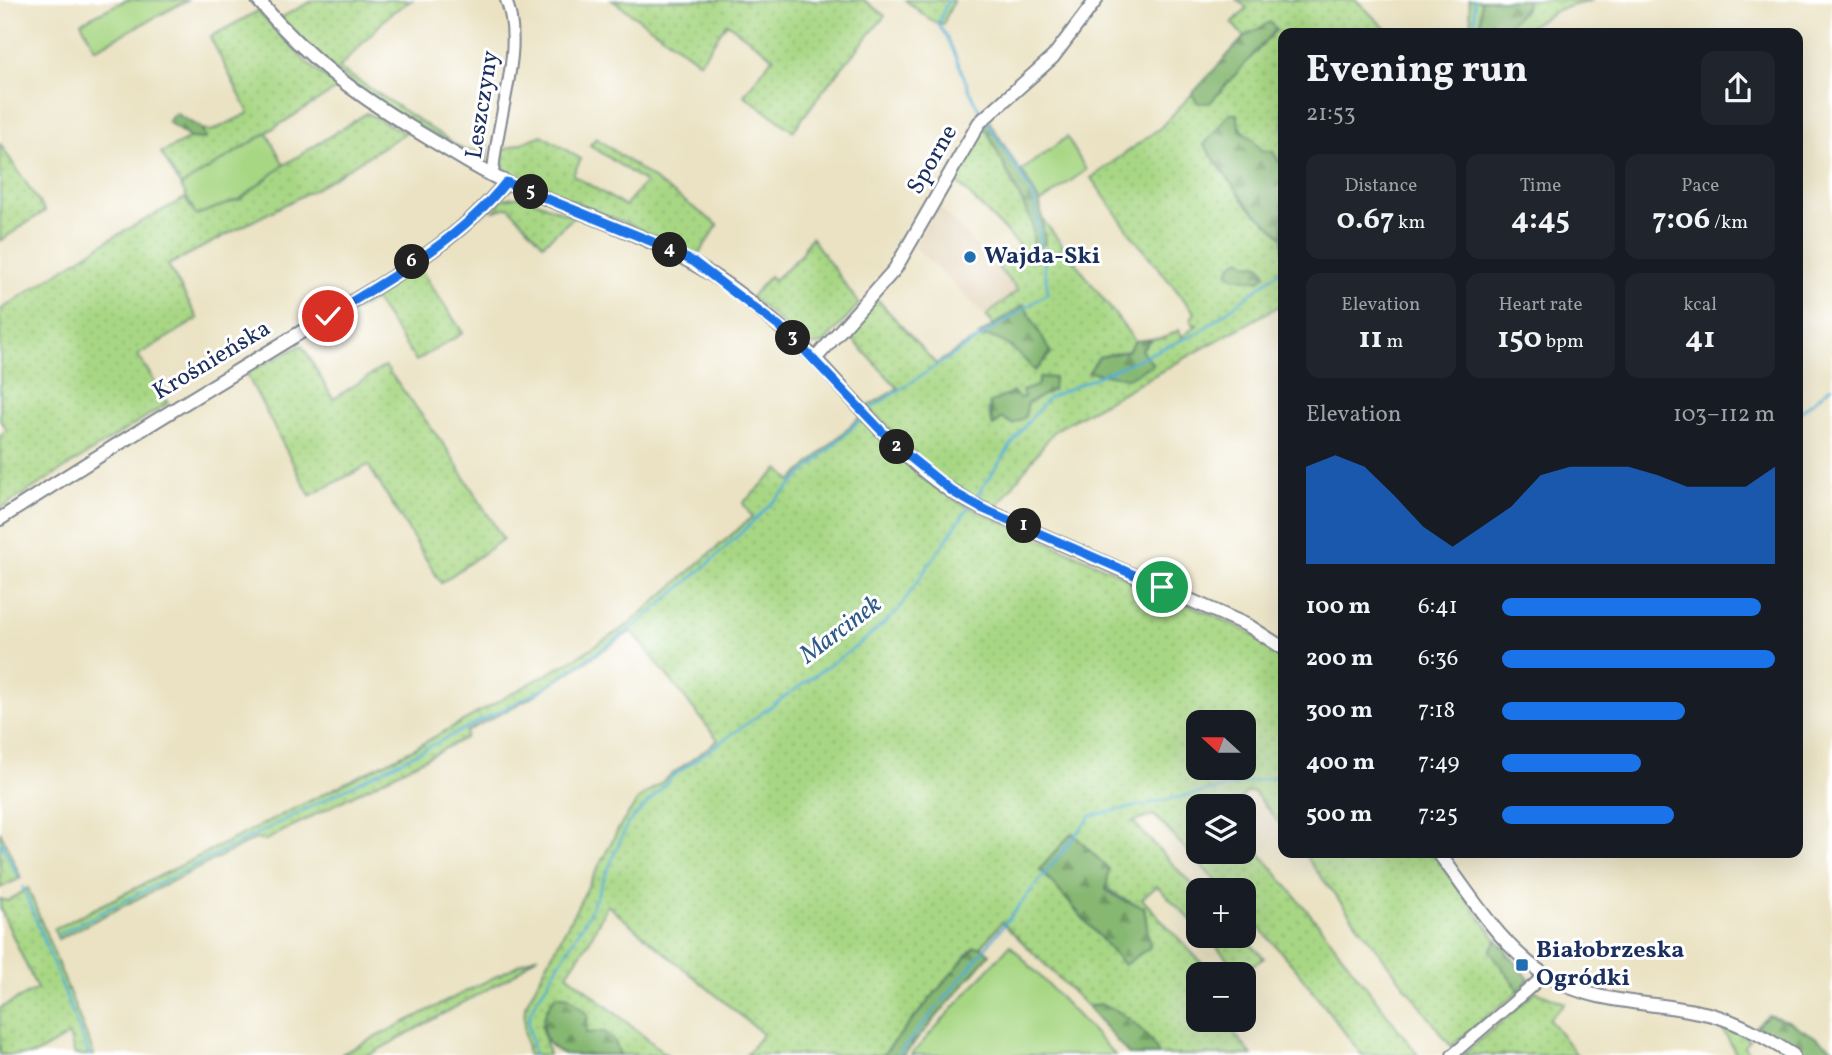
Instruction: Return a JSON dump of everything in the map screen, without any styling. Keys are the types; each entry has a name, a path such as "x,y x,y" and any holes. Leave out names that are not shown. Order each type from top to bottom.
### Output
{"street":[{"path":"258,0 295,42 377,109 506,182 653,242 694,262 818,356 913,462 972,503 1231,617 1278,644"},
{"name":"Leszczyny","path":"493,175 494,147 514,48 506,0"},
{"name":"Sporne","path":"818,356 895,269 956,159 985,117 1053,57 1096,0"},
{"name":"Krośnieńska","path":"0,519 99,454 383,282 480,214 506,182"},
{"path":"1443,858 1494,926 1524,959 1545,975 1587,994 1628,1004 1712,1016 1740,1026 1793,1055"},
{"path":"1452,1055 1545,975"}],"shaded area":[{"path":"937,205 1018,289 986,316 914,246"}],"green space":[{"path":"126,0 188,0 95,49 81,22"},
{"path":"314,0 412,0 390,14 339,68 464,150 481,151 487,143 488,166 374,100 317,56 280,18"},
{"path":"612,0 864,0 885,16 793,131 744,95 773,57 727,23 700,62"},
{"path":"905,0 954,0 943,24 932,21"},
{"path":"1237,0 1356,0 1385,28 1278,28 1278,160 1273,152 1261,151 1229,114 1204,145 1248,206 1278,233 1278,307 1055,430 995,509 936,473 867,407 898,388 845,331 877,299 936,364 966,345 988,337 1009,345 1035,371 1050,353 1024,305 994,325 986,316 1018,290 998,268 1020,246 953,178 984,125 1032,222 1034,247 1045,244 1041,217 1135,341 1128,351 1099,357 1089,372 1144,354 1141,350 1151,339 1164,338 1179,330 1182,337 1198,324 1193,325 1191,318 1195,313 1133,237 1091,178 1160,128 1192,94 1198,103 1210,102 1276,30 1270,23 1244,37 1232,23 1247,8","holes":["1037,386 1013,424 1002,418 993,426 988,409 1024,397"]},
{"path":"1469,0 1481,0 1480,28 1472,28"},
{"path":"1481,0 1527,0 1520,14 1509,23 1499,28 1480,28"},
{"path":"1527,0 1593,0 1560,9 1526,28 1493,28 1524,12"},
{"path":"258,11 305,61 338,88 181,186 161,153 190,138 205,139 202,129 212,131 249,113 210,37"},
{"path":"1270,22 1276,29 1210,103 1198,103 1192,94 1244,37"},
{"path":"175,113 202,129 205,139 190,138 168,122"},
{"path":"367,113 405,133 315,189 168,265 198,319 138,355 168,403 0,509 0,435 7,430 0,420 0,310 115,236 185,198 196,215 240,199 284,165"},
{"path":"1229,114 1237,114 1240,130 1252,138 1261,150 1273,152 1278,160 1278,233 1248,206 1204,145"},
{"path":"989,121 1040,203 1045,244 1034,248 1032,222 984,125"},
{"path":"267,133 284,165 240,199 196,215 181,186"},
{"path":"542,135 581,159 573,175 625,206 645,182 590,145 596,138 718,225 696,258 642,230 503,172 503,150"},
{"path":"1067,137 1086,170 1040,203 1022,170"},
{"path":"0,144 45,211 0,241"},
{"path":"522,196 574,217 543,244 509,207 494,211 502,199"},
{"path":"811,237 859,304 823,344 808,346 751,297 770,276 774,280 799,257"},
{"path":"1241,259 1247,264 1260,265 1266,274 1259,281 1233,277 1228,272 1232,264"},
{"path":"418,266 463,333 416,361 375,300 350,313 349,310"},
{"path":"1024,305 1051,353 1035,371 1004,343 979,335"},
{"path":"1151,339 1141,350 1153,364 1128,378 1089,372 1099,357 1128,351 1135,341"},
{"path":"302,345 333,399 385,366 447,449 503,539 441,583 368,465 310,496 246,373"},
{"path":"1040,377 1054,378 1053,390 1028,403 1025,417 1013,424 1002,418 993,426 989,403 1013,392 1019,398 1024,397 1022,391 1037,386"},
{"path":"862,415 918,475 958,502 1237,626 1278,650 1278,822 1254,792 1247,792 1186,794 1186,849 1154,815 1133,822 1186,878 1186,915 1157,886 1142,899 1201,962 1186,962 1186,1032 1233,1032 1252,1055 1159,1055 1155,1047 1101,1004 1088,1007 1002,922 981,947 974,947 883,1055 746,1055 763,1034 607,905 590,940 567,974 667,1055 620,1055 615,1042 541,1025 549,1055 528,1055 524,1030 525,1006 620,826 639,799 718,740 632,631 532,697 467,731 465,738 264,841 255,839 58,939 54,929 411,750 574,659 628,625 752,517 743,503 779,469 791,481","holes":["1073,833 1099,879 1117,895 1144,907 1150,947 1124,965 1041,870"]},
{"path":"0,831 21,878 0,888"},
{"path":"1072,833 1109,869 1106,890 1124,901 1144,907 1150,947 1124,965 1040,869"},
{"path":"1256,849 1320,926 1418,1055 1362,1055 1295,968 1256,924 1256,878 1213,878 1200,864 1256,864"},
{"path":"1307,858 1436,858 1497,940 1491,951 1519,991 1451,1046"},
{"path":"28,888 94,1055 75,1055 69,1035 34,1055 0,1055 0,1008 37,989 0,908 0,899 8,901"},
{"path":"1497,940 1529,979 1519,991 1490,951"},
{"path":"1010,945 1115,1055 911,1055"},
{"path":"974,947 981,947 990,954 904,1055 883,1055"},
{"path":"1218,948 1254,948 1264,958 1256,963 1230,962"},
{"path":"538,955 513,975 369,1055 340,1055"},
{"path":"1536,991 1565,1003 1549,1019 1577,1055 1463,1055"},
{"path":"556,995 569,997 588,1015 586,1033 605,1032 615,1042 620,1055 564,1054 555,1049 548,1042 543,1027 546,1011"},
{"path":"1101,1004 1118,1011 1134,1024 1149,1039 1159,1055 1129,1055 1088,1007"},
{"path":"1768,1015 1788,1021 1827,1044 1832,1048 1832,1055 1805,1055 1756,1026"},
{"path":"1723,1030 1733,1030 1749,1040 1744,1047 1751,1055 1737,1055"}],"waterway":[{"path":"948,0 938,24 983,116"},
{"name":"Marcinek","path":"1474,0 1476,28"},
{"path":"870,409 1048,293 1034,197 987,121"},
{"name":"Marcinek","path":"974,500 1020,432 1048,398 1198,333 1278,273"},
{"path":"1803,410 1832,386"},
{"path":"59,934 545,688 636,625 707,565 862,418"},
{"name":"Marcinek","path":"534,1055 528,1023 531,1010 588,916 627,825 673,776 862,642 896,613 970,505"},
{"path":"942,1002 1091,816 1278,776"},
{"path":"0,841 18,877"},
{"path":"23,887 89,1055"},
{"path":"898,1055 938,1006"}],"place":[{"name":"Wajda-Ski","path":"970,257"},
{"name":"Białobrzeska Ogródki","path":"1522,965"}],"route":[{"path":"328,316 454,234 480,214 506,182 653,242 694,262 790,335 895,445 926,473 953,492 981,508 1162,587"}]}
